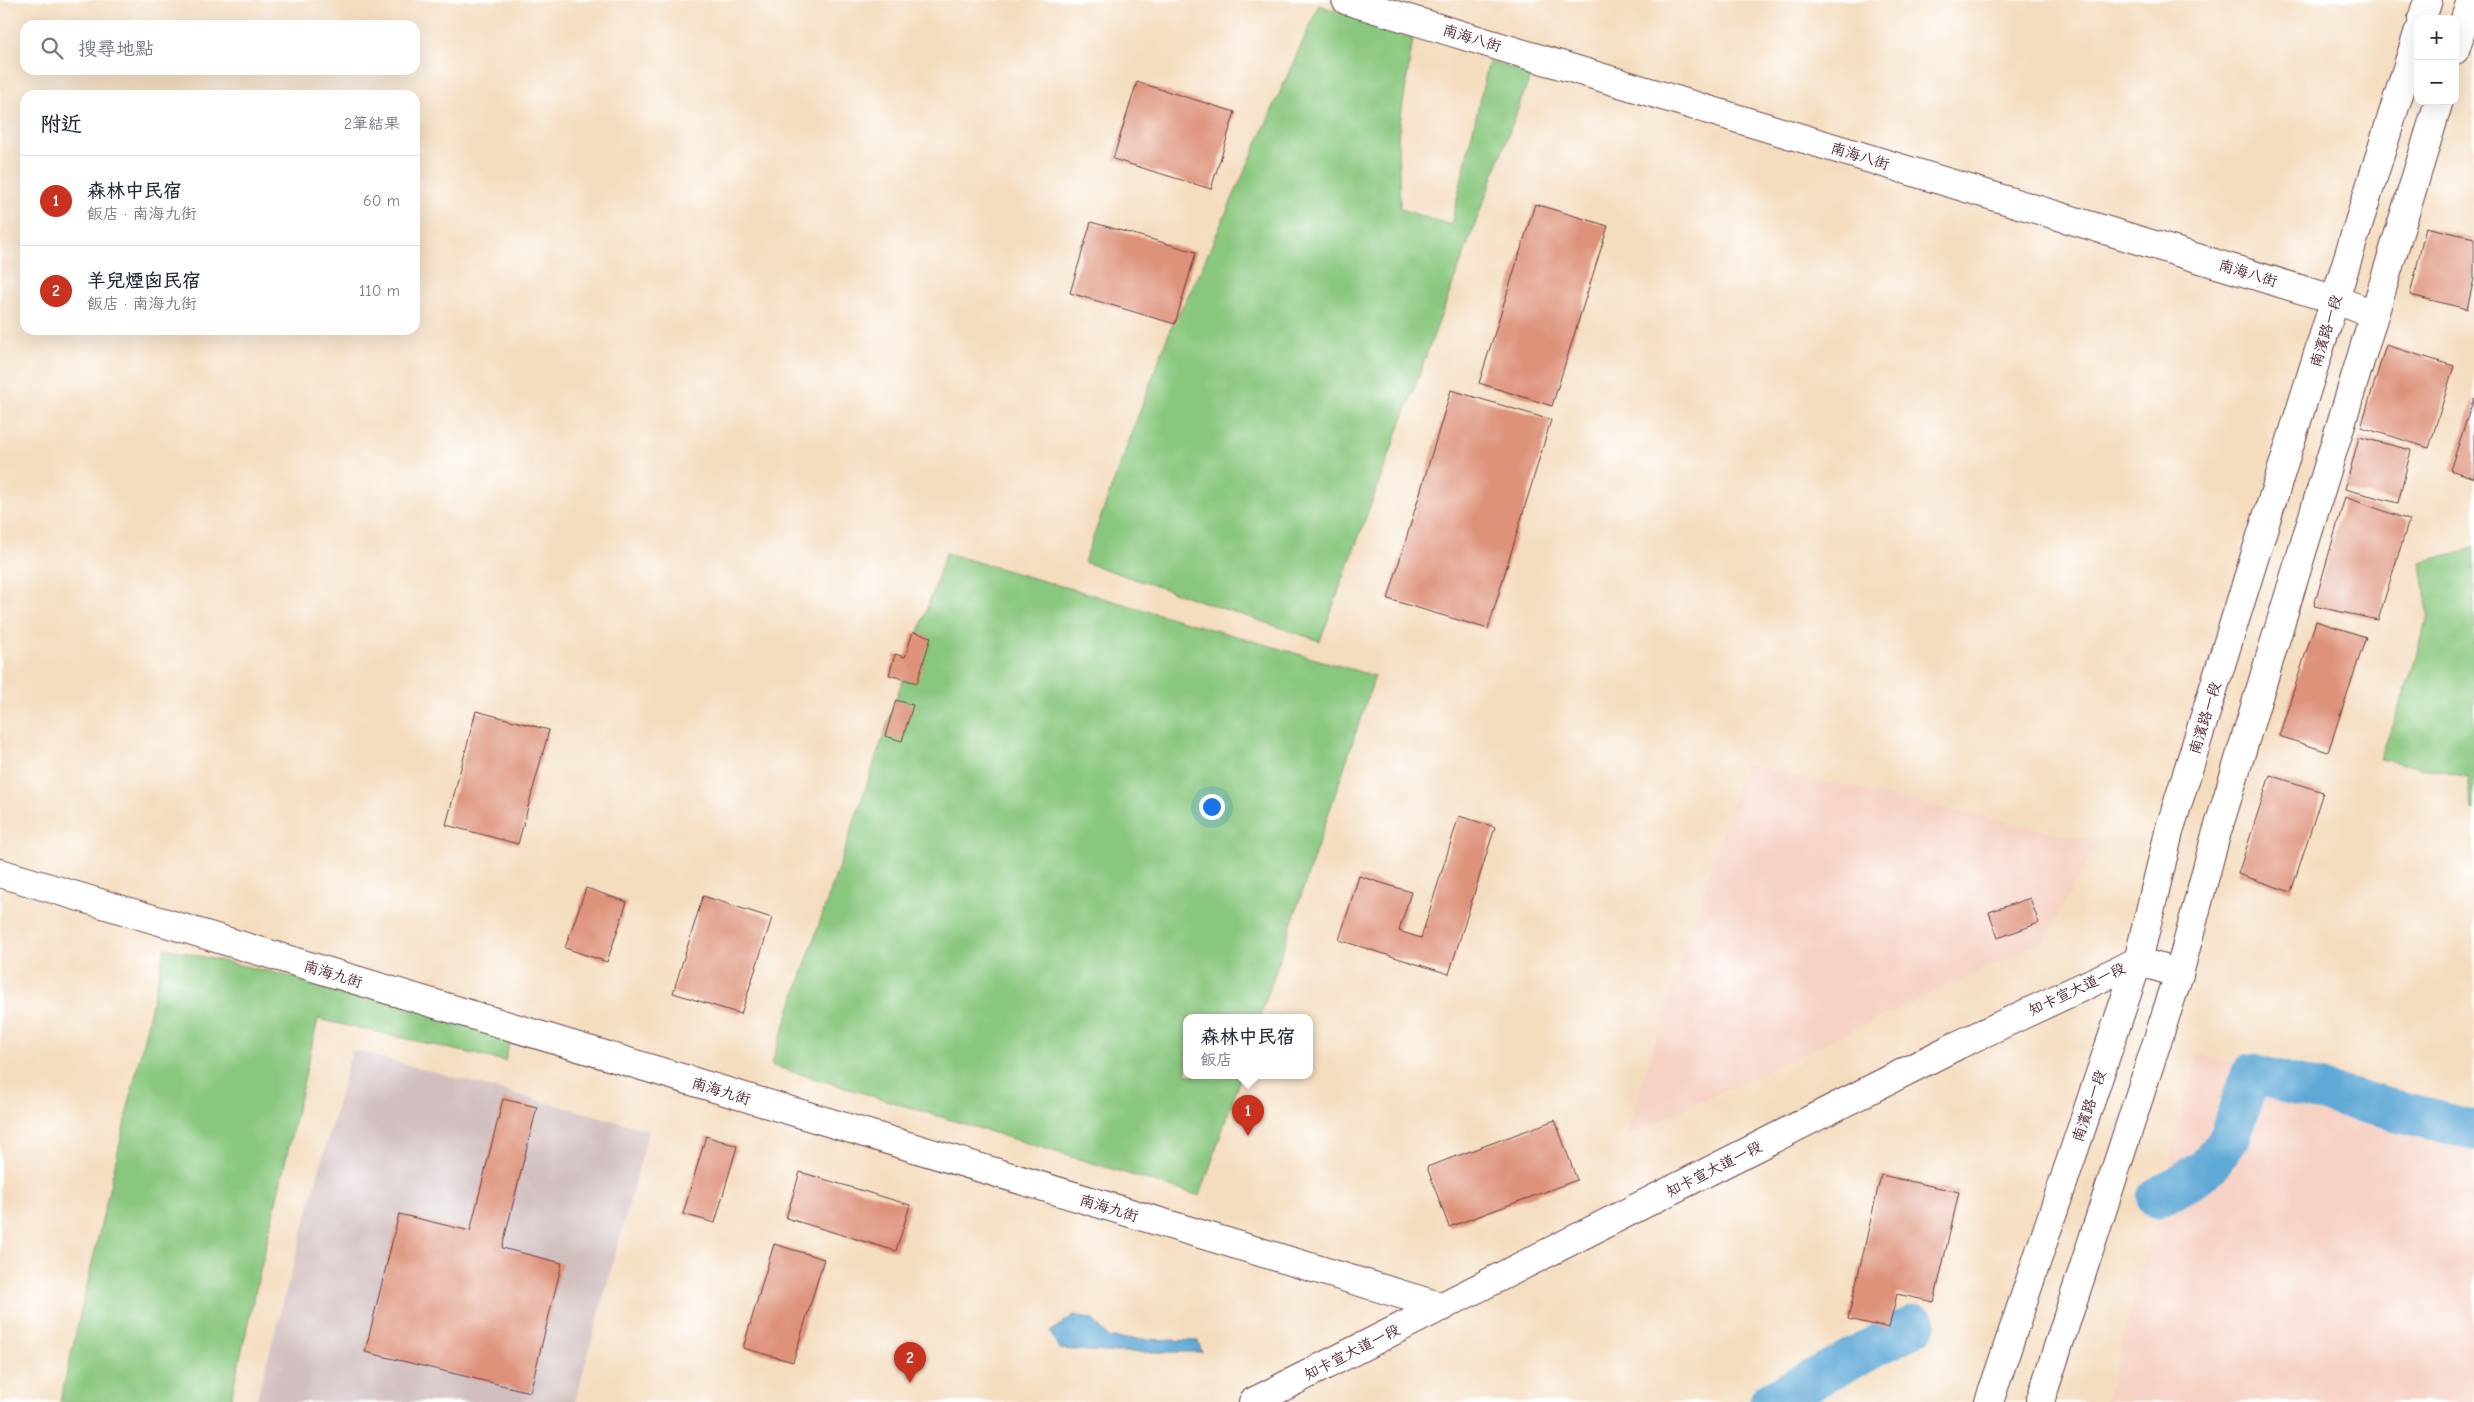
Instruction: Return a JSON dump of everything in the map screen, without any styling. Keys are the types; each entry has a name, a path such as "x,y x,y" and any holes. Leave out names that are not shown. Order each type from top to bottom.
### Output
{"street":[{"name":"南海八街","path":"1346,0 2336,300 2374,314"},
{"path":"2423,15 2428,0"},
{"path":"2459,38 2471,0"},
{"name":"南濱路一段","path":"1990,1402 2138,961 2170,828 2414,45"},
{"path":"2040,1402 2179,974 2214,842 2439,105"},
{"name":"南海九街","path":"0,873 1443,1307"},
{"name":"知卡宣大道一段","path":"1253,1402 1958,1045 2138,961 2179,974"}],"shaded area":[{"path":"1744,764 2098,842 2044,941 1625,1137"},
{"path":"352,1050 649,1130 575,1402 256,1402"},
{"path":"2198,1054 2474,1131 2474,1402 2106,1402"}],"green space":[{"path":"1319,5 1413,39 1398,136 1400,209 1451,225 1489,61 1531,74 1320,641 1084,562 1170,330 1196,280"},
{"path":"2474,548 2474,810 2472,809 2468,777 2380,759 2410,677 2428,614 2421,562"},
{"path":"946,553 1375,676 1261,1014 1183,1014 1183,1079 1240,1079 1200,1196 771,1065"},
{"path":"165,948 513,1027 505,1061 318,1019 230,1402 60,1402"}],"water":[{"path":"1074,1315 1093,1320 1109,1338 1198,1341 1202,1352 1107,1352 1060,1349 1050,1332"}],"building":[{"path":"1137,82 1235,112 1211,189 1113,159"},
{"path":"1535,204 1608,226 1552,406 1479,383"},
{"path":"1091,222 1196,252 1175,324 1070,293"},
{"path":"2426,227 2474,238 2474,279 2467,309 2410,295"},
{"path":"2386,345 2454,366 2429,448 2361,427"},
{"path":"1451,390 1551,420 1488,629 1388,599"},
{"path":"2474,398 2474,478 2450,470"},
{"path":"2359,437 2411,450 2398,503 2345,489"},
{"path":"2345,497 2409,520 2378,620 2314,606"},
{"path":"2316,621 2366,637 2328,752 2279,736"},
{"path":"913,632 931,637 917,683 889,675 895,654 905,657"},
{"path":"896,700 913,705 902,741 885,736"},
{"path":"476,711 549,730 518,844 446,825"},
{"path":"2270,775 2323,792 2291,892 2238,874"},
{"path":"1459,816 1495,827 1449,974 1339,940 1359,876 1411,892 1399,931 1421,938"},
{"path":"586,888 627,902 607,962 565,948"},
{"path":"703,896 772,918 741,1014 673,993"},
{"path":"2030,898 2039,923 1998,938 1989,912"},
{"path":"503,1099 537,1107 502,1248 562,1263 530,1392 365,1352 399,1214 470,1231"},
{"path":"1555,1120 1577,1180 1449,1227 1427,1167"},
{"path":"706,1136 737,1146 715,1223 683,1214"},
{"path":"800,1172 910,1205 896,1251 786,1218"},
{"path":"1881,1175 1959,1192 1934,1302 1897,1294 1889,1328 1848,1319"},
{"path":"774,1244 824,1259 793,1362 743,1348"}],"waterway":[{"path":"2157,1198 2207,1168 2229,1137 2251,1074 2474,1130"},
{"path":"1770,1402 1916,1325"}],"place":[{"name":"森林中民宿","path":"1248,1136"},
{"name":"羊兒煙囪民宿","path":"910,1383"}]}
